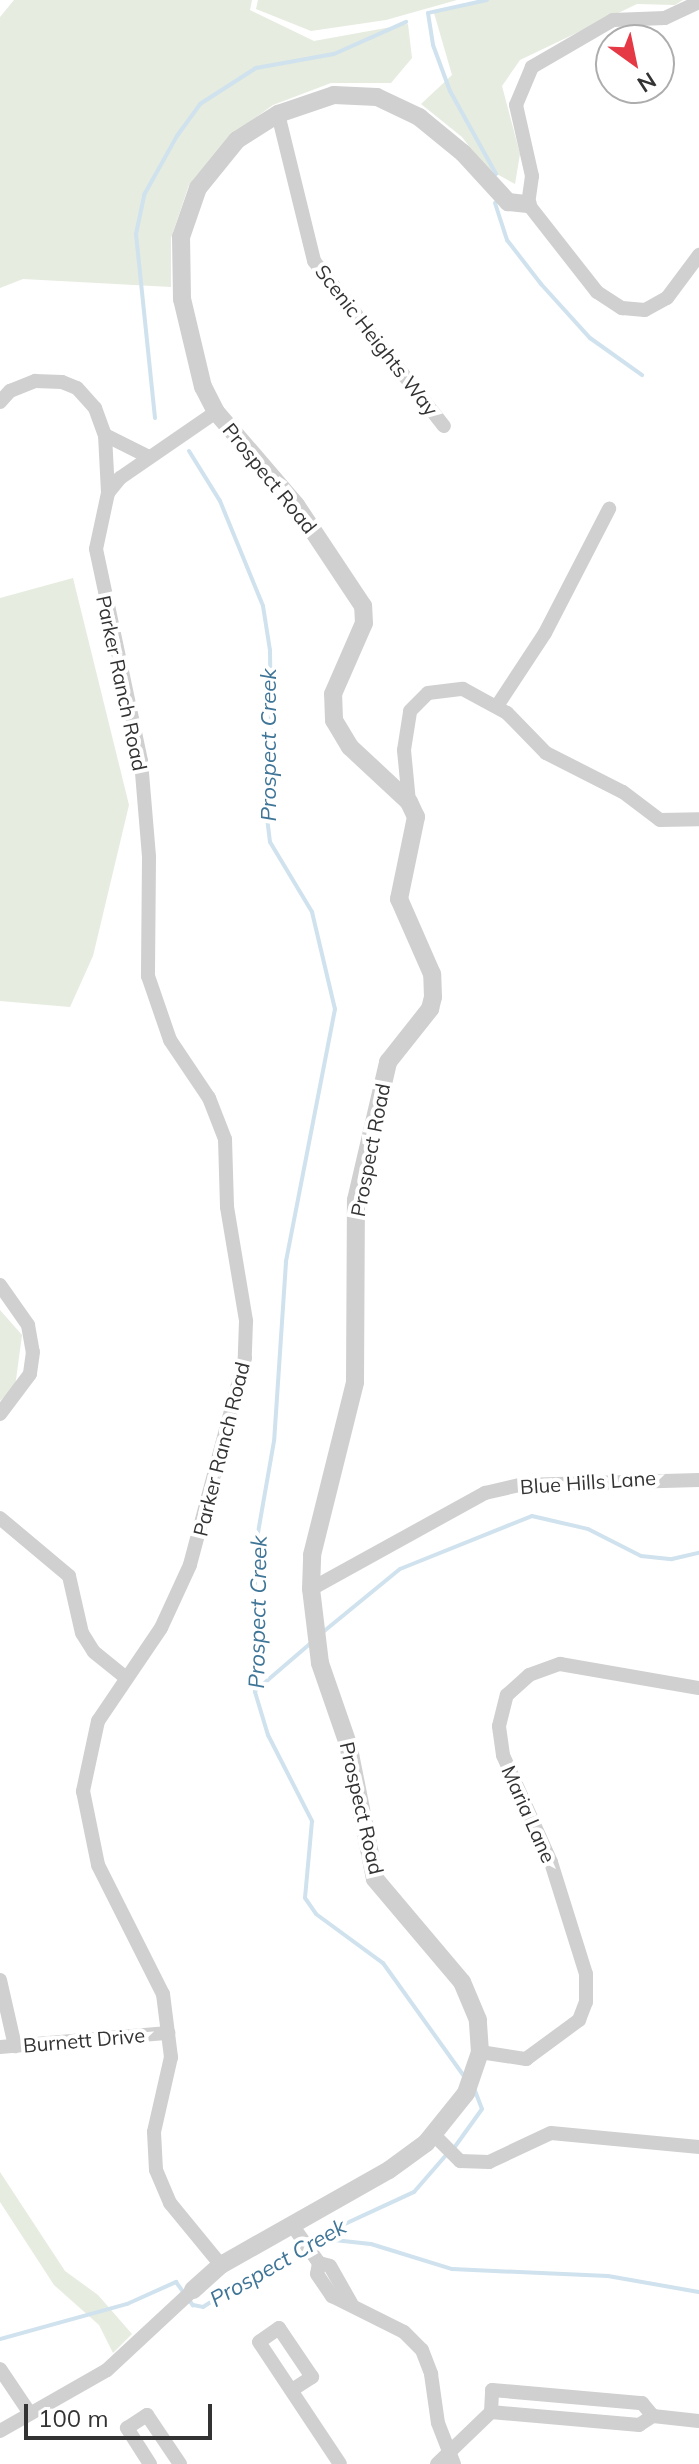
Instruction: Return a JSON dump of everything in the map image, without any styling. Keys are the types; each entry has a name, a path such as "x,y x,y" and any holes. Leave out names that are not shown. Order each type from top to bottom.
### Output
{"street":[{"path":"699,2 665,18 613,20 532,67 516,105 532,176 528,204 597,292 622,308 645,310 667,298 699,255"},
{"name":"Prospect Road","path":"0,2431 107,2370 221,2265 300,2237 389,2170 443,2145 478,2060 478,2020 462,1982 375,1879 348,1744 320,1663 311,1589 312,1555 355,1382 356,1200 388,1062 430,1009 433,997 432,974 399,899 416,817 409,802 350,747 334,720 333,694 364,623 363,606 296,505 216,412 200,379 182,299 181,237 198,188 237,140 278,114 334,95 377,97 419,117 463,153 508,202 528,204"},
{"name":"Scenic Heights Way","path":"278,114 314,261 444,426"},
{"path":"0,402 10,391 35,381 62,382 77,388 95,408 105,435 147,456"},
{"name":"Parker Ranch Road","path":"108,493 120,478 147,456 216,412"},
{"name":"Parker Ranch Road","path":"105,435 108,493 96,549 141,761 149,857 148,976 170,1040 209,1098 225,1139 227,1207 246,1321 235,1400 190,1565 161,1628 124,1676 98,1721 83,1791 98,1865 163,1994 171,2057 154,2132 156,2170 170,2203 221,2265"},
{"path":"497,706 545,633 609,509"},
{"path":"409,802 404,750 417,700 428,693 463,689 497,706 546,753 623,792 660,820 699,819"},
{"path":"0,1285 28,1325 33,1352 30,1374 0,1414"},
{"name":"Blue Hills Lane","path":"311,1589 485,1493 521,1485 699,1480"},
{"path":"0,1518 69,1576 82,1633 94,1652 124,1676"},
{"name":"Maria Lane","path":"478,2060 526,2059 579,2020 586,2002 586,1974 551,1862 503,1755 499,1726 507,1695 529,1675 560,1664 699,1688"},
{"path":"0,1980 8,2046"},
{"name":"Burnett Drive","path":"8,2046 168,2033"},
{"path":"443,2145 460,2161 489,2162 551,2133 699,2147"},
{"path":"300,2237 319,2263 330,2266 351,2303 404,2332 422,2350 431,2374 438,2423 452,2458"},
{"path":"0,2369 29,2412"},
{"path":"292,2390 340,2464"},
{"path":"437,2464 452,2458 491,2412 492,2390 642,2403 653,2416"},
{"path":"491,2412 639,2425 653,2416 699,2421"},
{"path":"150,2464 127,2428 147,2415 180,2464"}],"shaded area":[{"path":"14,0 252,0 250,10 314,41 408,24 412,58 391,83 331,83 273,105 230,136 189,185 171,238 171,287 23,279 0,288 0,17"},
{"path":"258,0 457,0 386,20 311,31 256,9"},
{"path":"479,0 683,0 675,5 637,4 520,60 502,86 520,154 515,184 486,168 462,137 421,104 452,75 434,13"},
{"path":"73,578 129,805 93,956 70,1007 0,1001 0,598"},
{"path":"0,1310 22,1335 15,1387 0,1401"},
{"path":"0,2172 65,2271 98,2295 132,2334 113,2353 99,2325 54,2285 0,2202"}],"waterway":[{"path":"487,0 428,13 433,45 450,91 496,174"},
{"name":"Prospect Creek","path":"155,418 136,234 144,195 177,136 200,104 256,68 334,54 406,22"},
{"path":"495,203 507,240 541,284 590,338 642,375"},
{"name":"Prospect Creek","path":"189,451 220,501 263,606 270,650 271,735 264,793 270,842 312,912 335,1009 286,1262 274,1441 255,1550 255,1692 268,1735 312,1821 305,1898 316,1914 383,1963 464,2076"},
{"path":"323,1632 400,1569 532,1516 588,1529 641,1556 672,1559 699,1553"},
{"path":"255,1691 311,1643"},
{"name":"Prospect Creek","path":"454,2148 482,2109 473,2085"},
{"name":"Prospect Creek","path":"308,2241 414,2192 447,2154"},
{"path":"316,2238 371,2244 452,2269 608,2276 699,2292"},
{"name":"Prospect Creek","path":"0,2339 127,2304 176,2282 193,2305 203,2307 300,2245"}]}
